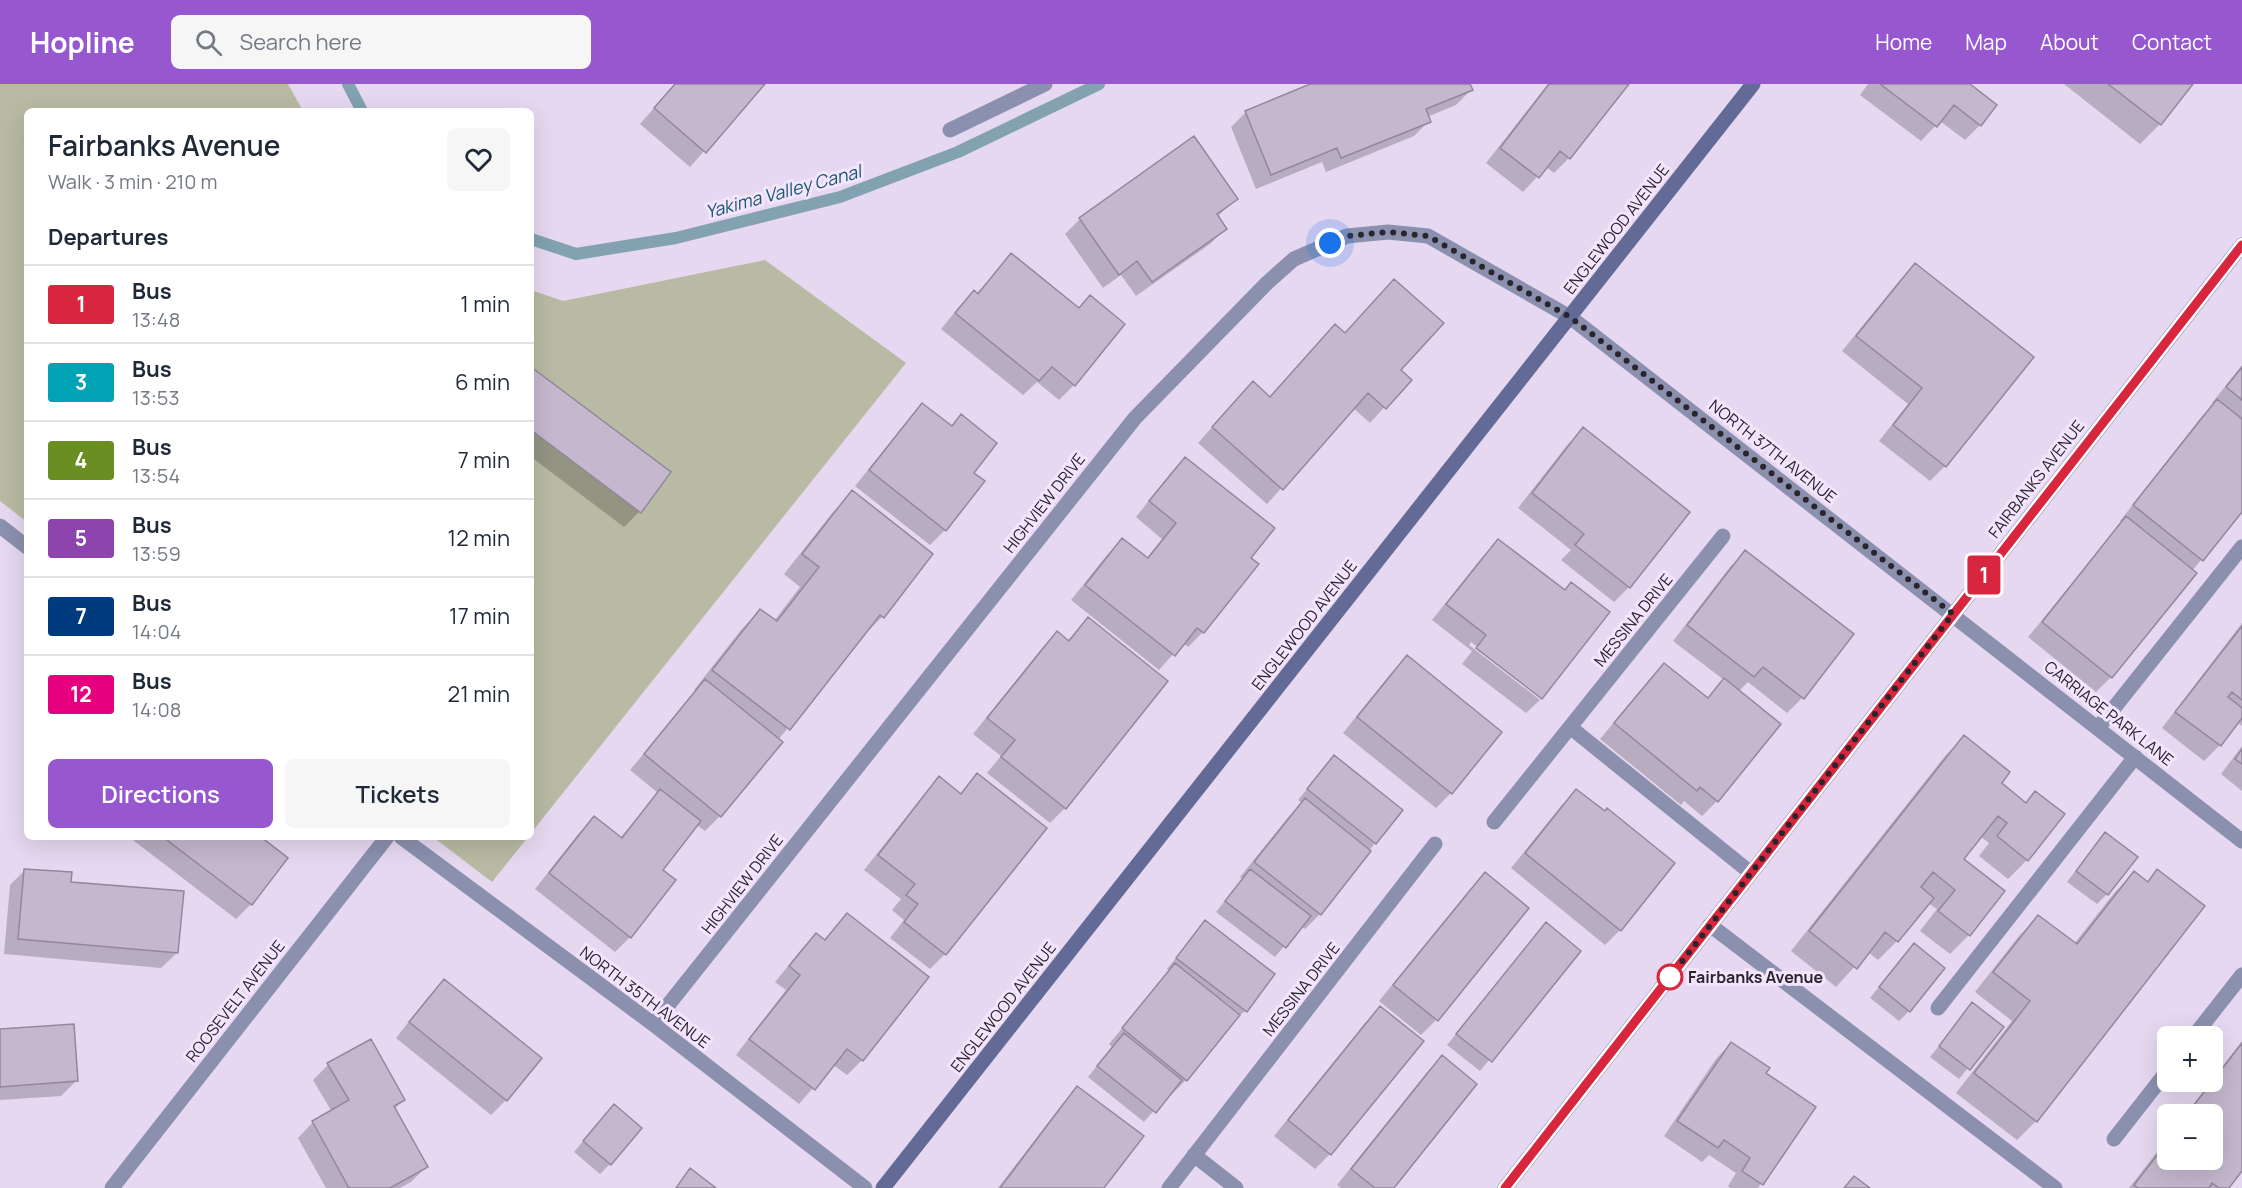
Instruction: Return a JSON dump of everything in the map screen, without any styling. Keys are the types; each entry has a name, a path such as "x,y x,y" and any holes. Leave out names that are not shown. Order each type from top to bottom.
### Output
{"street":[{"path":"950,130 1045,84"},
{"name":"ENGLEWOOD AVENUE","path":"883,1188 1753,84"},
{"name":"HIGHVIEW DRIVE","path":"653,1024 1135,417 1267,283 1294,259 1347,236 1388,232 1428,236 1570,317"},
{"name":"FAIRBANKS AVENUE","path":"1505,1188 2242,245"},
{"name":"NORTH 37TH AVENUE","path":"1570,317 1953,614"},
{"path":"0,526 24,545"},
{"name":"MESSINA DRIVE","path":"1494,822 1723,536"},
{"path":"2098,728 2242,547"},
{"name":"CARRIAGE PARK LANE","path":"1953,614 2242,841"},
{"path":"1570,727 1751,873"},
{"path":"1938,1008 2136,757"},
{"name":"ROOSEVELT AVENUE","path":"112,1188 385,840"},
{"name":"NORTH 35TH AVENUE","path":"405,840 653,1024 865,1188"},
{"name":"MESSINA DRIVE","path":"1169,1188 1435,844"},
{"path":"1710,925 2055,1188"},
{"path":"2202,1026 2242,975"},
{"path":"2114,1138 2157,1084"},
{"path":"1194,1155 1236,1188"}],"green space":[{"path":"0,84 288,84 301,108 24,108 24,520 0,501"},
{"path":"765,260 906,363 534,829 534,291 563,301"},
{"path":"437,840 526,840 492,882"}],"building":[{"path":"675,84 765,84 706,153 654,108"},
{"path":"1310,84 1470,84 1473,90 1426,109 1431,122 1341,158 1337,148 1271,175 1245,111"},
{"path":"1549,84 1629,84 1570,159 1560,151 1539,178 1500,148"},
{"path":"1880,84 1970,84 1997,105 1981,126 1954,105 1937,127"},
{"path":"2108,84 2193,84 2161,125"},
{"path":"1194,136 1238,199 1217,214 1227,229 1152,282 1137,261 1119,275 1079,218"},
{"path":"1011,253 1079,308 1090,295 1125,324 1075,386 1052,367 1039,381 955,313 974,290 978,294"},
{"path":"1915,263 2034,357 1946,467 1893,425 1922,388 1856,336"},
{"path":"1394,279 1444,323 1401,370 1412,380 1386,409 1368,393 1283,490 1212,427 1253,381 1270,397 1335,324 1345,333"},
{"path":"2242,367 2242,400 2226,387"},
{"path":"534,369 671,472 641,513 534,432"},
{"path":"2217,399 2242,419 2242,512 2203,561 2133,505"},
{"path":"922,403 952,426 961,414 997,443 974,473 985,481 946,531 869,470"},
{"path":"1583,427 1690,512 1630,588 1575,545 1584,534 1532,493"},
{"path":"1185,457 1275,528 1251,558 1259,564 1204,633 1197,628 1175,656 1085,585 1122,538 1148,558 1176,523 1149,501"},
{"path":"852,490 933,554 884,618 880,615 790,730 712,670 760,609 777,621 819,567 802,554"},
{"path":"2126,516 2197,573 2112,678 2042,622"},
{"path":"1498,539 1565,590 1571,582 1610,612 1542,699 1476,648 1486,635 1446,604"},
{"path":"1745,550 1854,634 1804,699 1763,667 1754,677 1687,625"},
{"path":"1088,617 1168,681 1066,809 1001,757 1015,740 987,718 1057,631 1069,641"},
{"path":"2242,626 2242,700 2232,692 2228,697 2242,708 2242,718 2221,746 2175,712"},
{"path":"1407,655 1502,732 1452,794 1357,717"},
{"path":"1664,663 1708,698 1724,678 1781,724 1718,802 1700,787 1697,791 1614,723"},
{"path":"705,679 783,742 721,817 644,754"},
{"path":"1964,735 2010,772 2002,783 2026,803 2035,791 2065,814 2028,861 1997,836 2007,823 1998,816 1964,859 2005,891 1970,936 1938,911 1955,890 1933,872 1921,887 1934,898 1898,942 1885,932 1857,969 1809,931"},
{"path":"2242,749 2242,764 2235,759"},
{"path":"1334,755 1403,810 1376,844 1307,789"},
{"path":"977,773 1047,828 946,955 904,922 918,904 906,895 915,884 878,855 939,776 961,794"},
{"path":"660,789 701,821 663,870 676,880 631,938 549,873 594,816 622,838"},
{"path":"1576,789 1605,811 1607,808 1675,863 1621,931 1525,853"},
{"path":"1305,798 1371,851 1321,915 1254,862"},
{"path":"2105,832 2138,857 2108,895 2076,871"},
{"path":"167,840 265,840 288,858 252,905"},
{"path":"24,869 72,872 71,882 184,891 178,953 18,939"},
{"path":"1250,869 1311,916 1286,948 1225,901"},
{"path":"2157,869 2205,906 2037,1122 1974,1073 2030,1001 1993,972 2038,915 2077,944 2134,871 2148,882"},
{"path":"1485,872 1529,908 1438,1021 1393,985"},
{"path":"847,913 929,977 863,1061 847,1049 815,1090 749,1039 800,975 789,966 816,933 825,940"},
{"path":"1205,920 1275,974 1247,1012 1176,958"},
{"path":"1546,922 1581,951 1492,1062 1456,1034"},
{"path":"1914,943 1945,968 1910,1012 1879,987"},
{"path":"1175,963 1240,1015 1187,1081 1122,1028"},
{"path":"444,979 542,1058 507,1101 409,1022"},
{"path":"1972,1002 2004,1027 1970,1070 1939,1046"},
{"path":"1380,1006 1424,1041 1331,1155 1288,1120"},
{"path":"74,1024 78,1081 0,1087 0,1029"},
{"path":"1124,1033 1182,1080 1156,1113 1097,1066"},
{"path":"371,1039 405,1100 394,1106 428,1167 390,1188 349,1188 312,1121 349,1100 327,1063"},
{"path":"1731,1042 1770,1068 1766,1073 1816,1107 1763,1185 1742,1171 1750,1158 1724,1140 1718,1148 1677,1121"},
{"path":"2242,1043 2242,1171 2229,1188 2219,1188 2212,1183 2209,1188 2138,1188 2134,1185 2157,1155 2157,1170 2223,1170 2223,1104 2195,1104 2204,1092 2223,1092 2223,1068"},
{"path":"1442,1055 1477,1084 1394,1188 1375,1188 1351,1169"},
{"path":"1077,1086 1144,1136 1104,1188 1000,1188"},
{"path":"614,1104 642,1128 611,1165 583,1141"},
{"path":"690,1168 716,1188 676,1188"},
{"path":"1854,1176 1870,1188 1844,1188"}],"waterway":[{"name":"Yakima Valley Canal","path":"348,84 360,108"},
{"name":"Yakima Valley Canal","path":"534,240 576,254 676,238 840,197 958,152 1099,84"}],"bus line":[{"name":"1","path":"1505,1188 2242,245"}],"place":[{"name":"Fairbanks Avenue","path":"1670,977"}],"route":[{"path":"1330,243 1347,236 1388,232 1428,236 1570,317 1953,614 1666,982 1670,977"}]}
